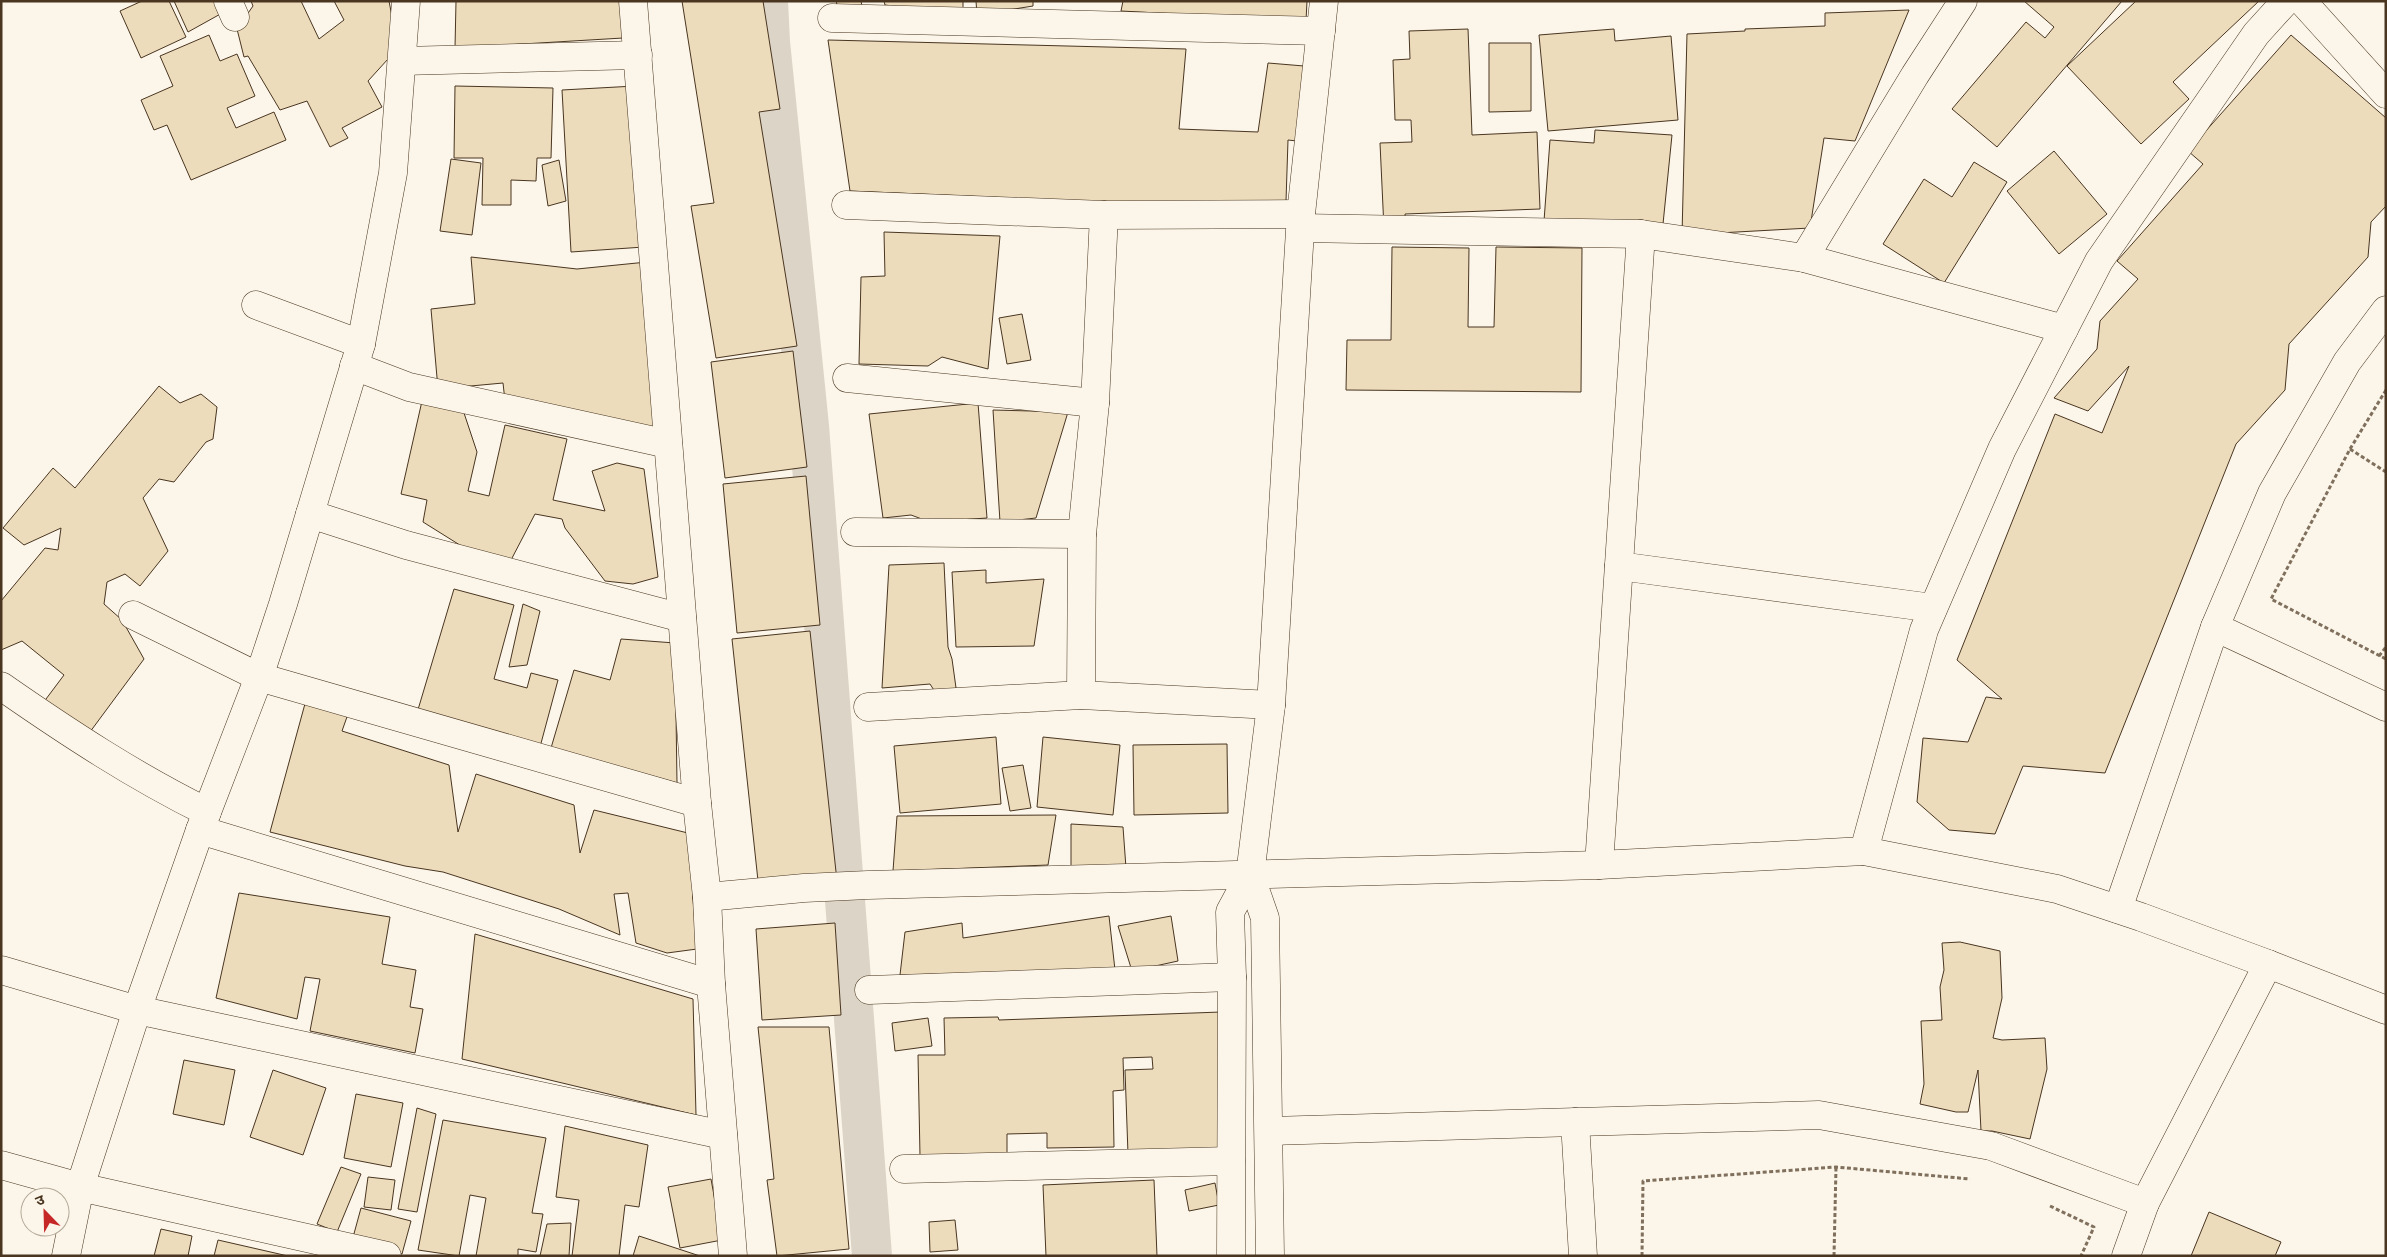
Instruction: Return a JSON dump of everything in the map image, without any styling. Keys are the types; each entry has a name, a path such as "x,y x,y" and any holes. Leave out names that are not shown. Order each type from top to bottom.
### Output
{"street":[{"path":"66,1256 80,1187 137,1010 203,821 259,677 358,355 393,173 406,1"},
{"path":"633,1 697,803 707,897 711,984 733,1256"},
{"path":"1231,1256 1232,978 1230,912 1250,876 1270,705 1301,221 1324,1"},
{"path":"1804,258 1915,75 1963,1"},
{"path":"1864,851 1924,630 2002,449 2099,261 2256,34 2286,1"},
{"path":"2302,1 2386,94"},
{"path":"832,18 1321,31"},
{"path":"402,61 638,55"},
{"path":"846,205 1641,234 1804,258 2064,329"},
{"path":"1081,695 1082,534 1095,403 1104,214"},
{"path":"1599,865 1641,234"},
{"path":"256,306 358,355 409,387 668,444"},
{"path":"2118,909 2215,627 2272,493 2346,362 2386,310"},
{"path":"847,378 1095,403"},
{"path":"310,514 406,545 682,618"},
{"path":"855,532 1082,534"},
{"path":"1619,566 1933,608"},
{"path":"134,615 259,677 697,803"},
{"path":"2215,627 2386,707"},
{"path":"1,686 74,737 162,790 203,821 711,984"},
{"path":"868,707 1081,695 1270,705"},
{"path":"707,897 804,888 868,885 1599,865 1864,851 2058,889 2268,964 2386,1010"},
{"path":"1250,876 1265,918 1270,1256"},
{"path":"2126,1256 2145,1203 2268,964"},
{"path":"1,970 137,1010 723,1134"},
{"path":"869,990 1232,978"},
{"path":"1269,1131 1820,1115 1991,1146 2145,1203"},
{"path":"1575,1122 1583,1256"},
{"path":"904,1169 1232,1161"},
{"path":"1,1165 80,1187 387,1256"}],"path":[{"path":"2386,390 2350,449 2271,598 2386,659"},
{"path":"2350,449 2386,472"},
{"path":"2379,656 2386,647"},
{"path":"1834,1256 1836,1167"},
{"path":"1642,1256 1643,1182 1836,1167 1978,1180"},
{"path":"2041,1202 2094,1227 2081,1256"}],"building":[{"path":"142,1 169,1 186,37 141,58 120,11"},
{"path":"174,1 218,1 224,12 188,32"},
{"path":"251,1 301,1 319,39 344,20 334,1 389,1 398,48 368,81 382,107 342,128 348,138 330,147 307,101 280,110 248,56 244,57 237,29 253,6"},
{"path":"456,1 620,1 623,38 455,48"},
{"path":"682,1 763,1 780,109 759,112 797,346 716,358 691,206 714,203"},
{"path":"836,1 861,1 862,6 838,8"},
{"path":"884,1 963,1 963,14 885,5"},
{"path":"976,1 1033,1 1033,6 977,15"},
{"path":"1123,1 1307,1 1306,21 1121,11"},
{"path":"2024,1 2122,1 1997,147 1952,109 2026,22 2045,38 2054,27"},
{"path":"2136,1 2259,1 2173,82 2189,99 2141,144 2067,66"},
{"path":"1909,10 1855,141 1824,138 1810,228 1682,235 1687,34 1745,31 1745,29 1825,26 1825,13"},
{"path":"1468,29 1472,135 1537,132 1540,209 1405,214 1406,228 1384,229 1380,143 1412,142 1411,120 1395,120 1393,60 1410,59 1409,31"},
{"path":"1614,29 1615,41 1671,36 1678,120 1548,131 1539,35"},
{"path":"209,35 220,61 237,54 255,96 227,108 236,128 274,112 286,140 191,180 167,125 154,130 141,100 173,86 160,56"},
{"path":"2291,35 2386,118 2386,206 2371,222 2368,257 2289,344 2285,390 2236,444 2105,773 2023,766 1995,834 1949,830 1917,802 1923,738 1968,742 1986,697 2002,699 1957,660 2055,414 2102,433 2129,366 2088,411 2054,398 2097,349 2100,321 2138,279 2117,261 2203,164 2188,151"},
{"path":"828,40 1186,49 1179,129 1258,132 1268,63 1304,66 1297,141 1288,140 1286,201 1195,206 850,191"},
{"path":"1489,43 1531,43 1531,111 1489,112"},
{"path":"455,86 553,88 551,158 537,158 536,181 511,180 511,205 482,205 483,158 454,158"},
{"path":"635,86 644,247 571,252 562,90"},
{"path":"1595,130 1672,135 1663,224 1544,221 1550,140 1594,143"},
{"path":"2054,151 2107,214 2059,254 2007,191"},
{"path":"451,159 481,163 472,235 440,231"},
{"path":"559,160 566,201 548,206 542,165"},
{"path":"1974,162 2007,182 1944,283 1883,244 1924,179 1952,197"},
{"path":"884,232 1000,236 988,369 942,357 928,366 859,364 861,277 885,276"},
{"path":"1392,247 1469,248 1468,327 1494,327 1496,247 1582,248 1581,392 1346,390 1347,340 1391,340"},
{"path":"471,257 577,269 647,262 655,431 505,401 503,383 438,389 431,309 475,304"},
{"path":"1022,314 1031,360 1007,364 999,318"},
{"path":"793,351 807,467 725,478 711,362"},
{"path":"159,386 180,403 201,394 217,407 213,439 206,442 174,482 159,479 143,498 168,551 140,586 125,574 107,582 104,604 122,620 144,659 87,736 43,703 64,675 22,641 1,650 1,601 45,548 58,550 61,528 24,545 3,528 53,468 75,488"},
{"path":"422,401 463,410 477,452 468,491 489,496 505,425 567,439 553,500 605,511 592,471 617,463 644,469 658,577 633,584 605,581 565,528 562,519 535,514 511,560 463,547 423,522 427,500 401,494"},
{"path":"978,403 987,518 930,522 911,515 883,518 869,414"},
{"path":"993,410 1068,412 1036,518 1000,522"},
{"path":"806,476 820,625 737,633 723,484"},
{"path":"944,563 948,647 952,659 957,695 939,698 930,684 882,688 889,565"},
{"path":"986,570 986,583 1044,579 1034,646 956,647 952,572"},
{"path":"454,589 514,605 494,679 527,688 531,673 558,680 540,747 417,713"},
{"path":"523,604 540,611 527,665 509,667"},
{"path":"810,631 837,881 759,890 732,639"},
{"path":"621,639 675,643 677,783 551,748 574,670 610,680"},
{"path":"306,700 348,714 342,731 449,765 458,832 476,774 574,805 580,853 594,810 692,834 693,899 697,949 667,953 636,943 628,893 614,894 620,935 559,909 443,872 405,866 270,832"},
{"path":"996,737 1001,804 900,813 894,746"},
{"path":"1043,737 1120,745 1113,815 1037,807"},
{"path":"1227,744 1228,813 1134,815 1133,745"},
{"path":"1023,765 1031,808 1010,811 1002,768"},
{"path":"1056,815 1048,865 893,871 897,816"},
{"path":"1071,824 1123,827 1126,868 1071,868"},
{"path":"239,893 390,917 382,964 416,970 410,1007 423,1009 415,1053 310,1031 320,979 305,977 297,1019 216,998"},
{"path":"1109,916 1115,970 900,975 905,932 962,923 963,938"},
{"path":"1171,916 1178,961 1132,971 1118,926"},
{"path":"835,923 841,1015 762,1020 756,929"},
{"path":"475,934 693,999 696,1115 462,1059"},
{"path":"1960,942 2000,951 2002,998 1993,1038 2002,1040 2045,1038 2047,1069 2030,1139 1992,1131 1981,1131 1978,1070 1968,1112 1956,1112 1920,1104 1924,1084 1921,1021 1942,1020 1940,987 1944,970 1942,943"},
{"path":"1221,1012 1222,1149 1128,1154 1125,1070 1153,1069 1152,1057 1123,1058 1124,1090 1113,1091 1114,1147 1047,1148 1047,1133 1007,1134 1007,1155 920,1156 918,1055 945,1055 944,1018 998,1017 999,1020"},
{"path":"928,1018 932,1046 895,1051 892,1023"},
{"path":"758,1027 829,1027 849,1249 777,1256 767,1180 774,1179"},
{"path":"184,1060 235,1070 224,1125 173,1114"},
{"path":"273,1070 326,1088 303,1155 250,1137"},
{"path":"356,1094 403,1103 391,1167 344,1158"},
{"path":"417,1108 436,1114 417,1212 398,1209"},
{"path":"443,1120 546,1138 532,1213 543,1214 536,1252 518,1249 518,1256 476,1256 486,1198 470,1195 459,1256 418,1250"},
{"path":"565,1126 648,1145 639,1207 625,1205 619,1256 572,1256 579,1200 556,1197"},
{"path":"341,1167 361,1174 337,1232 317,1224"},
{"path":"368,1177 395,1180 391,1210 364,1207"},
{"path":"711,1179 722,1240 680,1248 668,1187"},
{"path":"1154,1180 1157,1256 1046,1256 1043,1185"},
{"path":"1215,1183 1219,1205 1189,1211 1185,1190"},
{"path":"361,1208 411,1221 402,1254 352,1241"},
{"path":"2209,1212 2281,1242 2275,1256 2191,1256"},
{"path":"955,1220 958,1250 930,1252 929,1222"},
{"path":"571,1223 569,1256 540,1256 547,1224"},
{"path":"161,1229 192,1236 188,1256 154,1256"},
{"path":"639,1236 700,1256 633,1256"},
{"path":"218,1240 288,1256 214,1256"}],"waterway":[{"path":"768,1 770,42 809,426 872,1256"}]}
